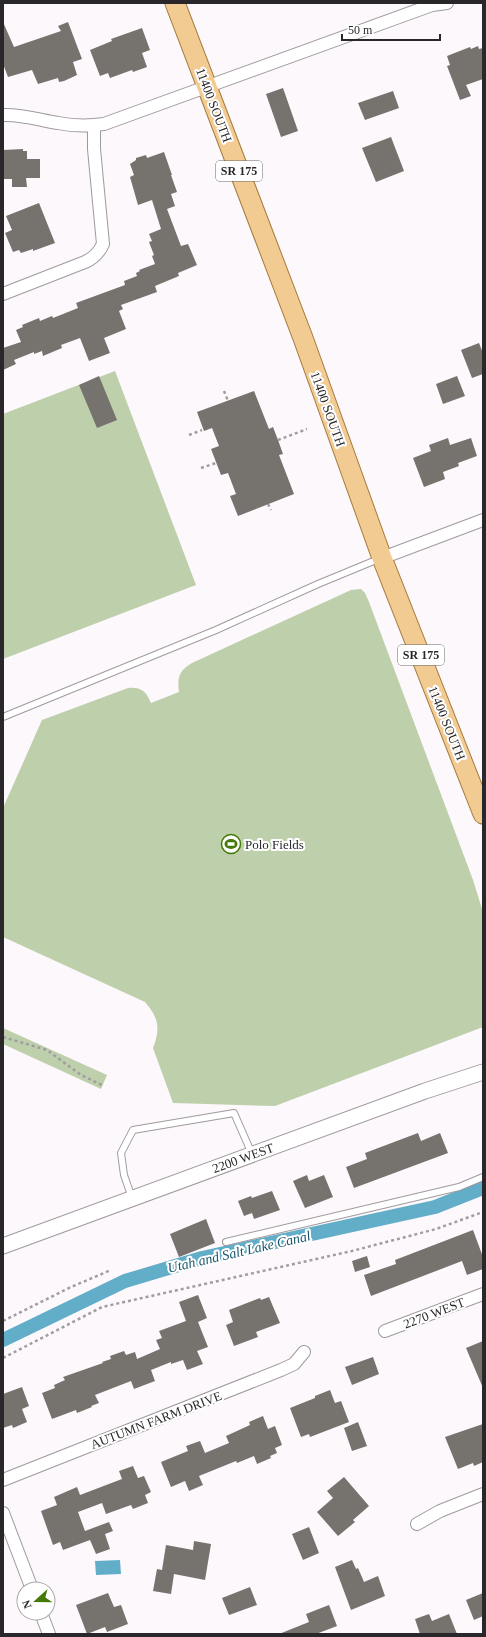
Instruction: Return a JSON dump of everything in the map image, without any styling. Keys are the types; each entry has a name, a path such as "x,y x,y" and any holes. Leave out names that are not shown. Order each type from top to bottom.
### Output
{"main road":[{"name":"11400 SOUTH","path":"175,3 303,338 382,558 483,814"}],"street":[{"path":"3,115 23,115 57,123 94,125 114,121 180,95 207,87 432,5 447,3"},
{"path":"3,294 85,262 96,255 100,250 102,244 94,149 94,125"},
{"path":"382,558 483,520"},
{"name":"2200 WEST","path":"3,1246 425,1091 483,1072"},
{"name":"2270 WEST","path":"385,1331 483,1294"},
{"name":"AUTUMN FARM DRIVE","path":"3,1480 282,1370 294,1364 304,1352"},
{"path":"416,1524 440,1511 483,1494"},
{"path":"3,1513 29,1581"},
{"path":"44,1621 50,1634"}],"lane":[{"path":"3,716 216,630 318,584 382,558"},
{"path":"132,1198 124,1175 121,1153 133,1130 234,1113 252,1154"},
{"path":"226,1242 459,1187 483,1177"}],"path":[{"path":"224,390 228,401"},
{"path":"278,440 307,429"},
{"path":"189,435 202,430"},
{"path":"201,468 216,463"},
{"path":"268,504 270,510"},
{"path":"3,1037 47,1050 81,1075 104,1086"},
{"path":"3,1358 102,1307 352,1250 436,1229 483,1212"},
{"path":"3,1321 71,1287 111,1270"}],"green space":[{"path":"115,371 196,585 3,659 3,414"},
{"name":"Polo Fields","path":"361,589 365,593 369,602 473,880 483,912 483,1027 275,1106 173,1103 153,1048 157,1034 157,1023 153,1013 145,1002 3,937 3,808 42,720 128,688 140,689 147,695 151,703 179,692 178,682 180,675 184,669 192,663 351,590"},
{"path":"3,1028 107,1075 101,1089 3,1044"}],"water":[{"path":"120,1560 121,1574 96,1575 95,1561"}],"building":[{"path":"3,22 14,47 61,31 58,26 68,22 82,59 73,62 77,75 64,81 59,82 58,78 38,84 32,70 8,77 3,64"},
{"path":"142,28 150,50 142,53 147,67 133,72 132,70 110,78 108,73 100,76 90,50 112,41 111,39"},
{"path":"478,46 479,49 483,48 483,79 466,85 471,96 460,100 447,66 450,65 447,56 470,47 471,49"},
{"path":"283,88 298,131 281,137 266,94"},
{"path":"393,91 399,108 365,120 358,103"},
{"path":"391,137 404,171 376,182 362,148"},
{"path":"23,149 23,151 27,151 27,159 40,159 40,178 26,178 27,187 12,187 12,179 3,179 3,150"},
{"path":"164,152 177,192 171,194 175,206 167,209 181,246 188,244 197,265 178,273 179,276 155,286 157,292 121,305 123,309 119,311 126,329 104,338 110,353 89,361 80,338 61,345 62,348 43,356 42,351 34,354 34,352 14,360 16,364 3,370 3,348 21,342 16,330 23,327 22,325 39,318 40,321 52,316 53,318 78,308 76,303 125,285 124,281 137,276 136,273 140,271 139,270 155,264 152,256 154,255 149,242 152,241 149,234 161,229 152,200 138,205 130,177 134,175 130,164 136,160 136,158 146,155 147,158"},
{"path":"39,203 55,243 33,251 33,249 21,253 19,250 13,252 5,233 12,230 6,216"},
{"path":"479,343 483,353 483,374 472,378 461,350"},
{"path":"99,376 117,420 97,428 79,385"},
{"path":"457,376 465,396 443,404 436,384"},
{"path":"254,391 269,429 273,427 283,454 279,455 294,494 238,516 230,496 236,494 228,473 221,475 211,449 219,446 212,428 204,431 197,412"},
{"path":"448,438 450,445 471,438 477,456 458,463 459,466 443,472 445,479 424,487 413,458 431,451 429,445"},
{"path":"418,1133 421,1141 440,1133 448,1153 354,1188 346,1167 367,1159 365,1153"},
{"path":"307,1175 309,1181 324,1175 333,1197 305,1208 293,1181"},
{"path":"272,1191 280,1210 254,1219 252,1213 244,1216 238,1201"},
{"path":"206,1219 215,1243 179,1257 170,1234"},
{"path":"473,1230 483,1257 483,1269 467,1275 462,1261 371,1296 364,1275 396,1264 395,1260"},
{"path":"367,1256 370,1267 355,1272 352,1261"},
{"path":"198,1295 207,1318 198,1322 208,1347 197,1351 203,1364 187,1370 183,1360 171,1364 171,1362 151,1370 155,1381 134,1389 131,1381 95,1395 99,1403 91,1406 92,1407 77,1413 76,1410 52,1419 42,1393 55,1388 54,1385 65,1380 63,1377 103,1363 102,1362 111,1359 110,1356 124,1351 126,1355 135,1352 137,1359 160,1349 156,1340 162,1338 159,1331 186,1321 179,1302"},
{"path":"269,1297 280,1323 256,1332 258,1337 234,1346 226,1325 233,1322 229,1310 260,1298 261,1300"},
{"path":"483,1341 483,1388 466,1348"},
{"path":"373,1357 379,1374 352,1385 345,1367"},
{"path":"22,1387 29,1406 22,1409 27,1422 13,1428 12,1425 3,1428 3,1394"},
{"path":"330,1390 335,1403 341,1401 349,1422 310,1437 309,1434 301,1437 290,1408"},
{"path":"263,1416 268,1429 275,1426 282,1445 275,1448 277,1453 270,1456 271,1458 257,1464 254,1456 237,1463 236,1461 199,1476 203,1485 189,1491 185,1481 171,1487 161,1462 188,1451 186,1446 200,1441 205,1453 229,1443 226,1436 250,1425 249,1422"},
{"path":"358,1422 367,1446 352,1451 344,1428"},
{"path":"483,1424 483,1462 474,1466 473,1463 458,1469 445,1437"},
{"path":"133,1466 138,1478 144,1476 151,1492 145,1495 148,1503 133,1509 131,1505 106,1514 102,1503 78,1512 85,1531 109,1522 113,1531 105,1534 110,1549 96,1554 90,1540 63,1550 60,1542 53,1545 41,1511 57,1505 54,1497 77,1487 80,1495 122,1479 119,1471"},
{"path":"344,1477 369,1506 353,1520 355,1522 338,1536 317,1512 333,1498 327,1491"},
{"path":"309,1527 319,1553 303,1560 292,1534"},
{"path":"194,1541 211,1544 205,1580 174,1574 171,1594 153,1591 157,1569 162,1570 166,1545 193,1550"},
{"path":"352,1560 356,1569 358,1568 364,1582 378,1576 385,1596 351,1610 335,1567"},
{"path":"250,1587 257,1605 229,1615 222,1598"},
{"path":"108,1593 114,1607 121,1605 128,1624 107,1632 105,1627 87,1634 76,1605"},
{"path":"483,1593 483,1616 474,1620 466,1600"},
{"path":"329,1605 337,1626 316,1634 279,1634 309,1622 306,1614"},
{"path":"429,1614 432,1621 449,1614 457,1634 420,1634 415,1619"}],"waterway":[{"name":"Utah and Salt Lake Canal","path":"3,1340 125,1281 202,1258 435,1207 483,1188"}],"place":[{"name":"Polo Fields","path":"231,844"}]}
